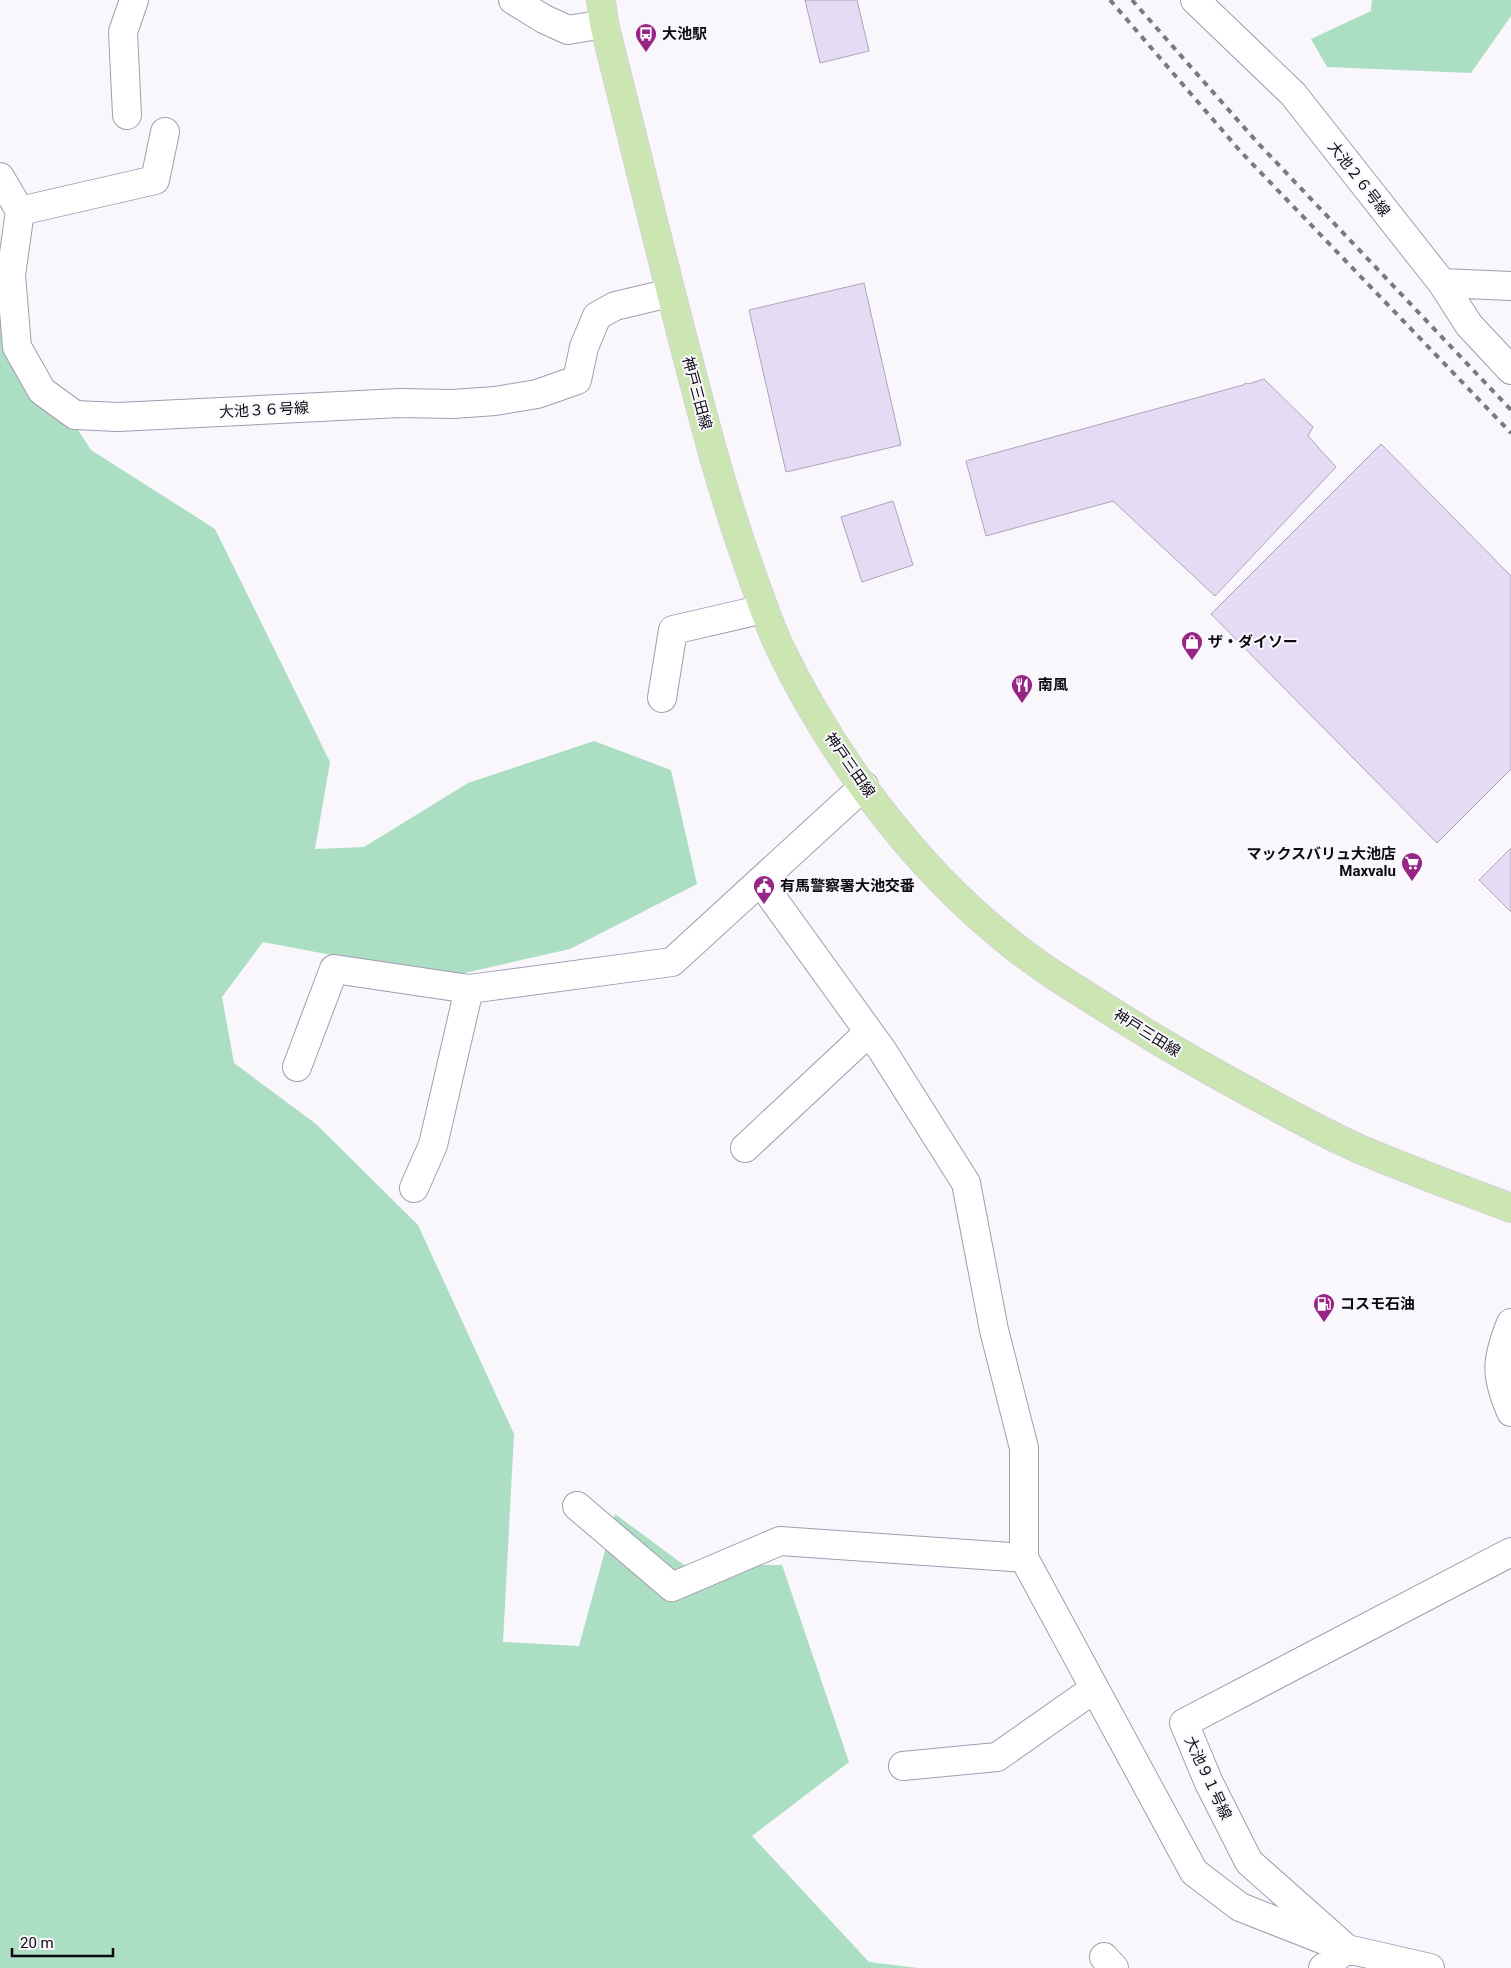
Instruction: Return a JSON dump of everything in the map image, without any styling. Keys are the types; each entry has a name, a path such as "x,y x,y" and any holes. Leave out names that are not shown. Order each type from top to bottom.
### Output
{"main road":[{"name":"神戸三田線","path":"602,12 670,293 719,477 741,545 779,645 807,700 841,755 885,815 943,882 1004,939 1073,987 1146,1034 1200,1066 1316,1129 1362,1150 1511,1208"}],"street":[{"path":"128,116 123,32 134,0"},
{"path":"513,0 544,19 568,30 602,12"},
{"name":"大池２６号線","path":"1195,0 1293,94 1442,283 1469,325 1511,370"},
{"path":"0,177 20,211 155,180 165,132"},
{"name":"大池３６号線","path":"20,211 12,275 18,346 42,391 75,415 118,417 400,403 452,404 495,401 537,394 577,380 584,347 597,316 615,306 670,293"},
{"path":"1442,283 1511,286"},
{"path":"662,698 673,630 764,608"},
{"path":"297,1067 334,969 470,989 672,962 864,786"},
{"path":"760,881 869,1032 966,1183 994,1330 1024,1448 1024,1558 1194,1872 1240,1907 1347,1949"},
{"path":"414,1188 433,1145 470,989"},
{"path":"745,1148 869,1032"},
{"path":"1511,1324 1501,1348 1498,1372 1511,1412"},
{"path":"577,1506 672,1587 780,1541 1024,1558"},
{"name":"大池９１号線","path":"1430,1968 1347,1949 1249,1862 1209,1783 1184,1723 1511,1552"},
{"path":"903,1766 997,1757 1094,1689"},
{"path":"1323,1968 1347,1949"}],"green space":[{"path":"1372,0 1511,0 1511,16 1471,73 1327,67 1311,39 1371,11"},
{"path":"0,309 91,450 215,529 330,762 315,849 364,847 468,783 594,741 671,770 697,884 570,949 447,977 263,942 222,997 234,1063 316,1124 418,1225 514,1434 503,1642 579,1646 615,1514 684,1565 782,1565 849,1762 752,1836 869,1962 918,1968 0,1968"}],"building":[{"path":"805,0 857,0 869,51 820,63"},
{"path":"864,283 901,445 786,472 749,310"},
{"path":"1264,379 1313,427 1308,436 1336,467 1215,596 1113,501 986,536 966,461"},
{"path":"1381,444 1511,576 1511,769 1437,843 1211,614"},
{"path":"893,501 913,565 862,582 841,517"},
{"path":"1511,848 1511,912 1479,880"}],"railway":[{"path":"1110,0 1241,152 1511,433"},
{"path":"1132,0 1256,141 1511,410"}],"place":[{"name":"大池駅","path":"646,53"},
{"name":"ザ・ダイソー","path":"1192,661"},
{"name":"南風","path":"1022,704"},
{"name":"マックスバリュ大池店 Maxvalu","path":"1412,882"},
{"name":"有馬警察署大池交番","path":"764,905"},
{"name":"コスモ石油","path":"1324,1323"}]}
